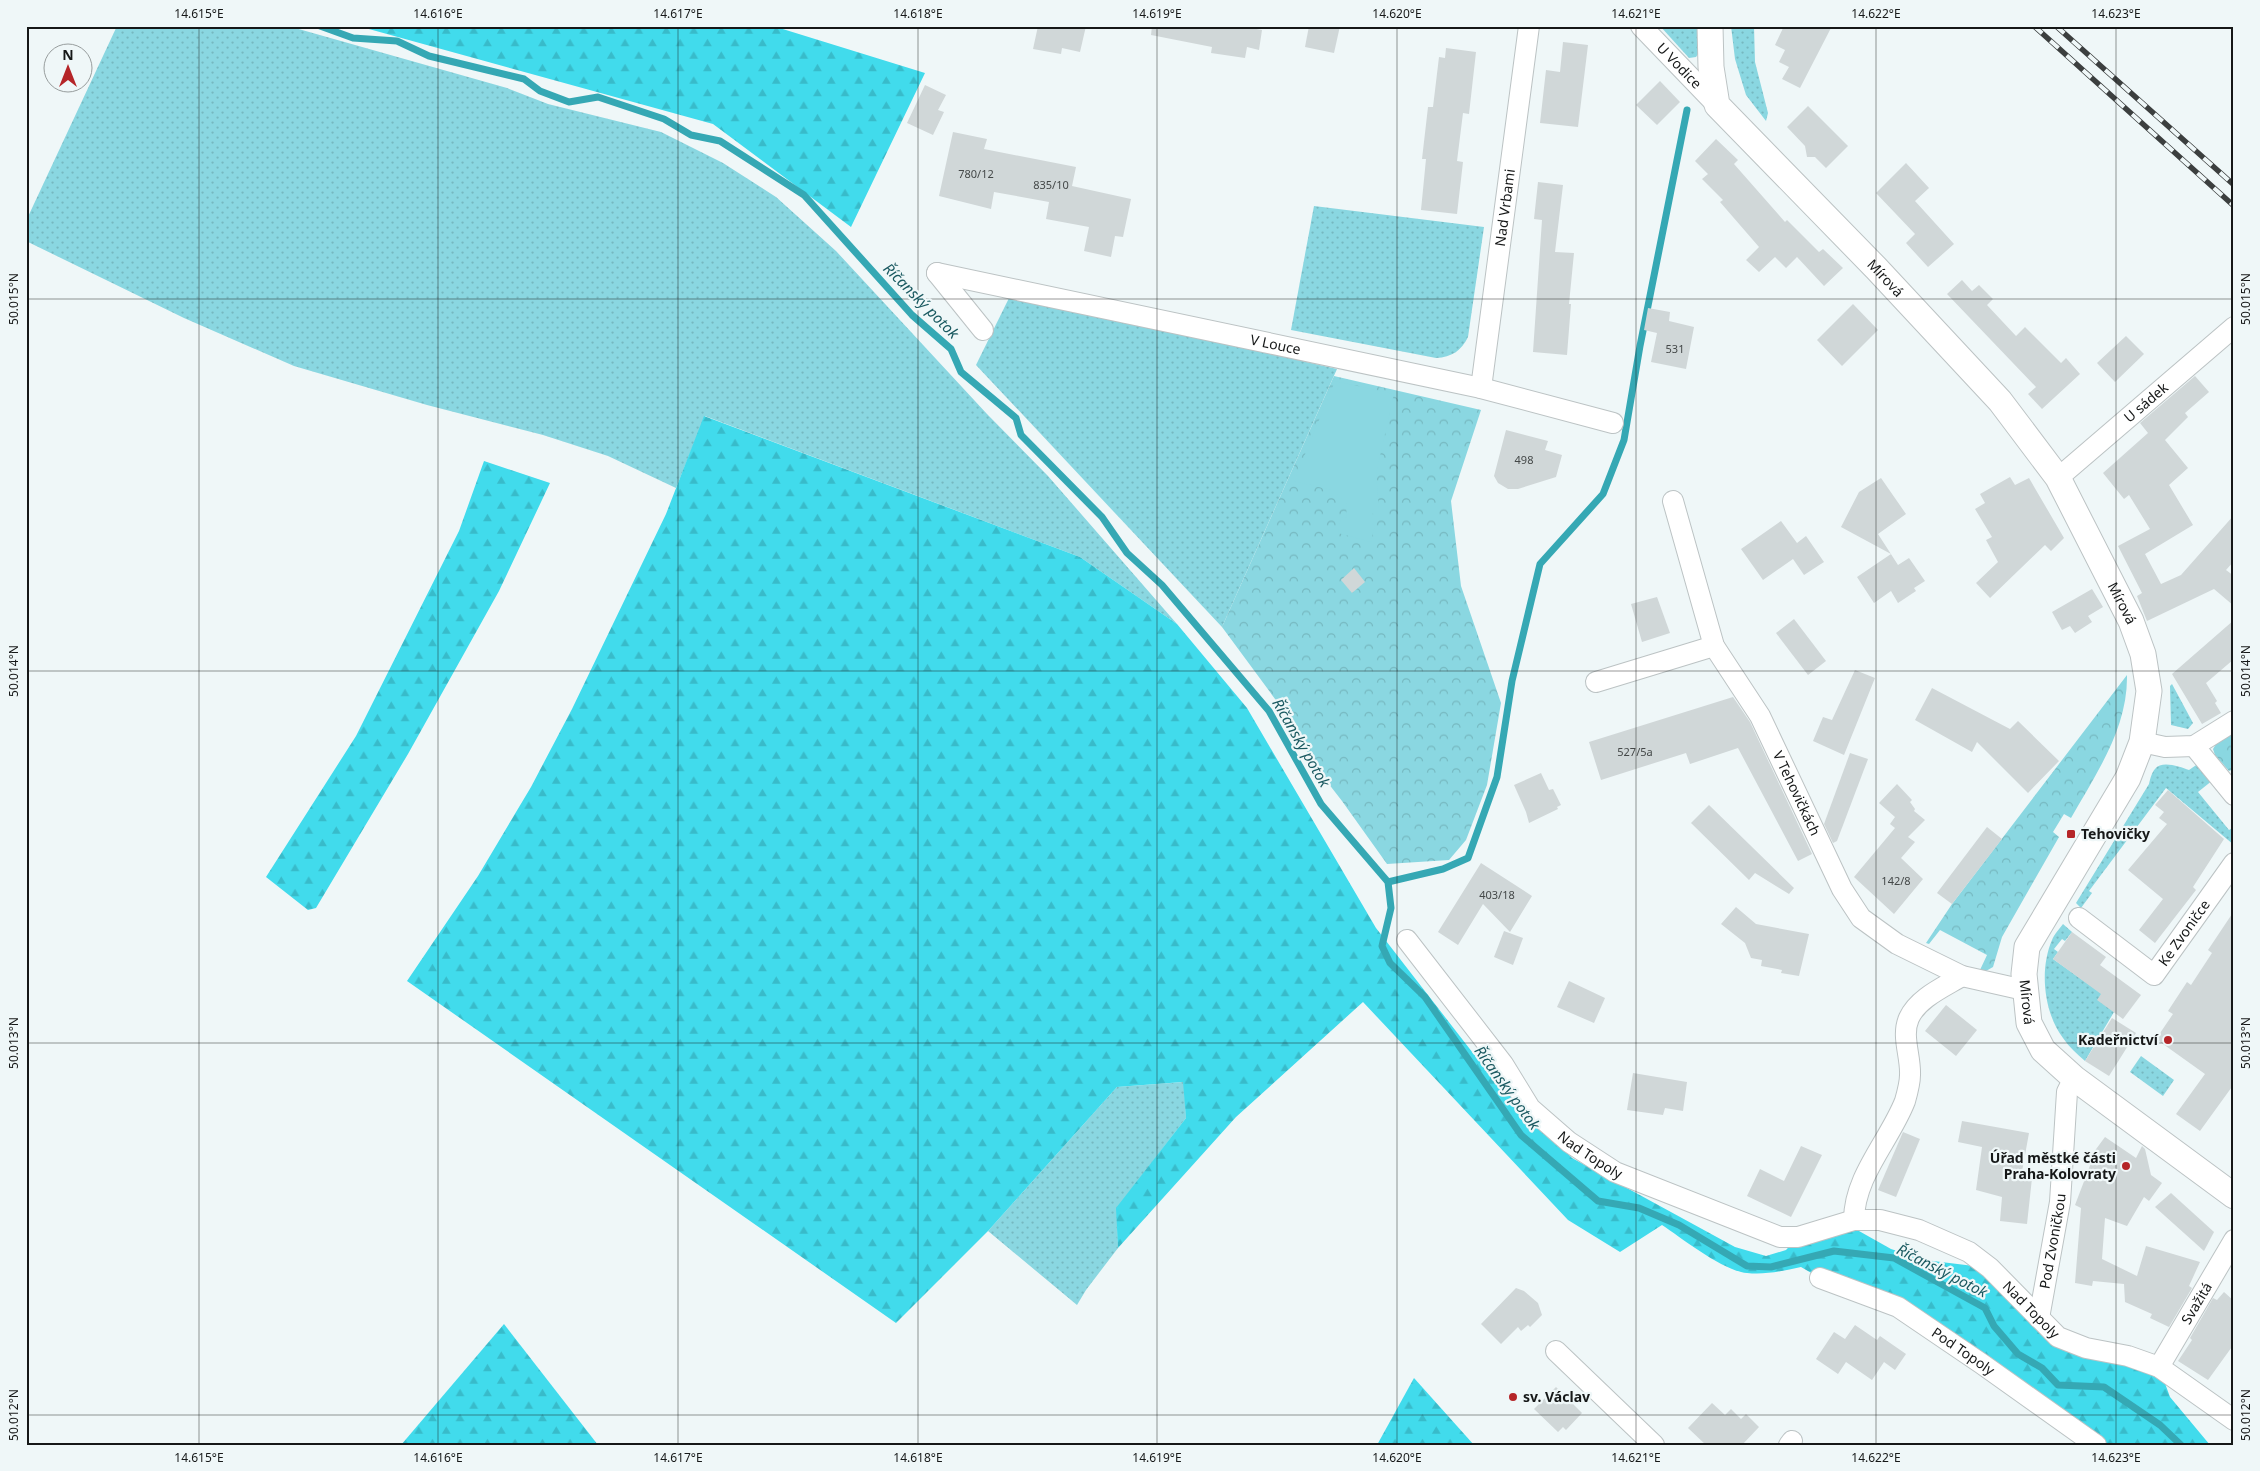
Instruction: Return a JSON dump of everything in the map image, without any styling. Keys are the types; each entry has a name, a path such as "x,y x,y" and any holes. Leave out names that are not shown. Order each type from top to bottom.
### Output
{"street":[{"name":"Nad Vrbami","path":"1481,388 1529,26"},
{"name":"U Vodice","path":"1641,26 1717,105"},
{"path":"1710,26 1711,67 1717,105"},
{"name":"Mírová","path":"1717,105 1876,268 2000,401 2058,478 2131,621 2143,654 2149,692 2142,742 2128,778 2027,947 2024,990 2029,1023 2043,1050 2074,1078 2234,1196"},
{"name":"V Louce","path":"983,330 937,274 1481,388 1613,423"},
{"name":"U sádek","path":"2058,478 2234,327"},
{"name":"V Tehovičkách","path":"1673,501 1714,646 1760,716 1842,889 1861,918 1896,944 1962,976 2024,990"},
{"path":"1596,682 1714,646"},
{"path":"2142,742 2165,747 2194,746 2234,721"},
{"path":"2194,746 2234,795"},
{"name":"Ke Zvoničce","path":"2079,918 2154,975 2234,863"},
{"name":"Nad Topoly","path":"1407,940 1503,1064 1530,1108 1569,1142 1615,1172 1780,1237 1798,1237 1854,1220 1880,1220 1919,1230 1969,1252 1990,1268 2058,1337 2086,1348 2128,1356 2159,1367 2234,1420"},
{"path":"1854,1220 1854,1208 1863,1182 1905,1101 1910,1076 1906,1036 1909,1018 1920,1002 1962,976"},
{"name":"Pod Zvoničkou","path":"2039,1318 2060,1202 2067,1092 2074,1078"},
{"name":"Svažitá","path":"2159,1367 2234,1240"},
{"name":"Pod Topoly","path":"1820,1278 1898,1307 2096,1445"},
{"path":"1556,1351 1654,1445"}],"green space":[{"path":"117,26 288,26 507,88 548,104 661,132 723,163 776,197 836,251 987,414 1048,476 1177,624 1080,557 705,416 676,488 608,456 543,435 427,405 294,366 184,318 26,241 26,221 86,92 92,92 92,80"},
{"path":"358,26 773,26 925,73 851,227 713,124"},
{"path":"1660,26 1697,26 1698,54 1696,57 1689,58"},
{"path":"1731,26 1754,26 1755,62 1768,113 1766,121 1746,95 1735,59"},
{"path":"1314,206 1484,227 1468,337 1459,350 1451,355 1436,358 1291,330"},
{"path":"1011,294 1337,369 1222,627 976,365"},
{"path":"1334,376 1481,410 1451,501 1461,586 1501,703 1487,785 1466,840 1449,860 1387,864 1318,770 1278,703 1222,627"},
{"path":"1335,381 1394,394 1376,474 1379,509 1373,513 1370,523 1375,525 1371,542 1338,533 1341,517 1346,518 1347,503 1331,490 1294,481"},
{"path":"704,416 1080,557 1177,624 1247,708 1376,928 1476,1057 1572,1158 1735,1247 1766,1256 1786,1250 1798,1237 1831,1226 1859,1231 1891,1249 1925,1260 1990,1268 2058,1337 2159,1367 2170,1397 2210,1445 2096,1445 1898,1307 1820,1278 1801,1267 1760,1273 1737,1271 1703,1254 1662,1225 1620,1252 1568,1220 1363,1002 1236,1117 1118,1248 1116,1208 1186,1118 1183,1082 1117,1087 988,1231 896,1323 407,981 478,876 531,787 572,709 666,514"},
{"path":"484,461 550,483 499,591 408,754 316,908 308,910 266,877 356,736 459,531"},
{"path":"2127,675 2126,695 2122,714 2109,750 2071,818 2064,814 2053,832 2059,837 2002,937 1993,967 1986,971 1980,970 1987,955 1940,930 1929,944 1926,943 1952,904"},
{"path":"2172,684 2193,723 2188,729 2171,725 2170,686"},
{"path":"2234,732 2234,769 2229,771 2215,755 2213,749 2216,744"},
{"path":"2205,759 2218,776 2198,792 2229,830 2234,827 2234,845 2166,788 2089,891 2092,893 2081,908 2076,903 2149,784 2155,769 2158,766 2166,765 2189,770"},
{"path":"2063,924 2072,932 2065,941 2062,939 2054,949 2058,952 2053,959 2101,993 2114,1012 2085,1061 2063,1038 2051,1016 2048,1004 2045,978 2048,952 2053,938"},
{"path":"2141,1056 2174,1080 2163,1096 2130,1072"},
{"path":"1184,1082 1186,1118 1117,1208 1118,1248 1077,1305 988,1231 1117,1087"},
{"path":"504,1324 598,1445 401,1445"},
{"path":"1414,1378 1474,1445 1377,1445"}],"building":[{"path":"1038,26 1086,26 1080,52 1062,48 1061,54 1033,49"},
{"path":"1152,26 1252,26 1251,28 1262,30 1259,50 1247,47 1245,58 1211,53 1212,47 1151,35"},
{"path":"1309,26 1340,26 1334,53 1305,47"},
{"path":"1784,26 1832,26 1800,88 1782,79 1789,67 1779,62 1785,50 1775,45"},
{"path":"1563,42 1588,45 1578,127 1540,123 1546,70 1560,72"},
{"path":"1446,48 1476,52 1469,114 1463,113 1457,161 1463,162 1457,214 1421,210 1426,159 1422,159 1428,107 1433,107 1439,57 1445,58"},
{"path":"1660,81 1680,102 1657,125 1636,105"},
{"path":"925,85 946,95 938,110 944,112 933,135 907,123"},
{"path":"1808,106 1848,146 1826,168 1815,157 1807,157 1805,146 1787,127"},
{"path":"953,132 987,139 984,149 1076,167 1072,186 1131,199 1123,237 1115,236 1111,257 1084,251 1089,227 1046,219 1049,202 994,192 991,209 939,196"},
{"path":"1716,139 1738,160 1734,164 1785,222 1787,220 1819,252 1823,249 1843,268 1824,286 1797,257 1786,268 1775,257 1759,272 1746,260 1759,247 1720,202 1723,200 1702,179 1708,174 1695,161"},
{"path":"1906,163 1929,188 1915,201 1954,244 1928,267 1906,243 1915,234 1876,193"},
{"path":"1538,182 1563,185 1555,252 1574,253 1567,355 1533,352 1542,220 1534,219"},
{"path":"1962,280 1972,291 1979,285 1993,299 1987,305 2016,336 2025,327 2061,363 2066,358 2080,374 2042,409 2028,394 2036,387 1947,294"},
{"path":"1853,304 1878,330 1842,366 1817,340"},
{"path":"1648,308 1670,312 1669,321 1694,327 1686,369 1651,362 1657,333 1644,330"},
{"path":"2126,336 2144,354 2115,382 2097,363"},
{"path":"2195,376 2209,392 2185,413 2188,417 2165,440 2188,468 2169,485 2193,525 2145,554 2161,584 2181,575 2234,515 2234,561 2226,570 2234,576 2234,606 2214,589 2147,621 2137,596 2142,593 2118,546 2150,529 2129,495 2124,499 2103,473 2148,433 2140,423"},
{"path":"1506,430 1548,441 1545,450 1562,455 1556,477 1518,489 1508,489 1498,483 1494,476"},
{"path":"2010,477 2015,485 2029,478 2064,538 2051,551 2045,545 1990,598 1976,583 1998,562 1986,540 1992,537 1975,509 1985,503 1980,494"},
{"path":"1881,478 1906,514 1878,534 1891,554 1841,527 1859,492"},
{"path":"1781,521 1797,543 1806,536 1824,562 1804,575 1793,559 1763,580 1741,549"},
{"path":"1891,554 1898,565 1909,558 1925,581 1914,588 1916,591 1898,603 1891,591 1874,603 1857,577"},
{"path":"1354,568 1365,582 1352,593 1341,580"},
{"path":"2092,589 2103,607 2088,616 2092,622 2075,633 2070,626 2062,630 2052,612"},
{"path":"1657,597 1670,633 1642,642 1631,604"},
{"path":"1794,619 1826,661 1808,675 1776,633"},
{"path":"2234,620 2234,659 2206,683 2217,701 2215,703 2221,713 2202,724 2172,674"},
{"path":"1855,670 1875,678 1844,755 1813,741 1823,717 1832,720"},
{"path":"1932,688 2010,729 2018,721 2059,761 2028,793 1977,742 1972,752 1915,720"},
{"path":"1733,697 1750,722 1812,854 1798,861 1738,748 1690,764 1686,753 1601,780 1589,742"},
{"path":"1850,753 1868,759 1837,841 1833,843 1824,824"},
{"path":"1541,773 1549,790 1553,789 1561,805 1557,807 1558,809 1529,823 1514,785"},
{"path":"1897,784 1912,800 1910,802 1915,809 1914,811 1925,820 1908,837 1915,842 1901,858 1923,879 1894,914 1854,877 1895,828 1890,824 1895,817 1879,803"},
{"path":"2168,790 2224,839 2193,887 2196,890 2155,943 2139,930 2163,899 2128,870 2167,824 2159,818 2164,812 2155,805"},
{"path":"1709,805 1794,888 1789,894 1755,873 1749,880 1691,823"},
{"path":"1987,827 2002,839 1952,904 1937,893"},
{"path":"1481,863 1532,896 1510,932 1483,904 1458,945 1438,932"},
{"path":"1736,907 1756,924 1809,934 1799,976 1781,973 1782,970 1761,966 1762,960 1751,958 1745,943 1721,924"},
{"path":"2234,911 2234,1084 2200,1131 2176,1114 2205,1074 2156,1039 2173,1014 2168,1011 2187,982 2191,985 2212,953 2208,950"},
{"path":"1504,931 1523,938 1513,965 1494,957"},
{"path":"2072,932 2106,957 2100,965 2141,995 2123,1019 2097,1000 2101,994 2053,959"},
{"path":"1569,981 1605,998 1594,1023 1557,1007"},
{"path":"1946,1005 1977,1030 1956,1056 1925,1031"},
{"path":"2112,1018 2136,1033 2109,1076 2085,1061"},
{"path":"1633,1073 1687,1082 1683,1111 1665,1108 1663,1115 1627,1110"},
{"path":"1962,1121 2029,1133 2021,1177 2032,1178 2027,1224 2000,1221 2002,1197 1976,1190 1982,1147 1958,1142"},
{"path":"1903,1132 1920,1139 1896,1197 1878,1190"},
{"path":"2105,1137 2136,1158 2142,1146 2145,1149 2151,1175 2162,1183 2149,1201 2144,1197 2127,1226 2105,1218 2102,1259 2137,1276 2146,1246 2200,1262 2189,1286 2192,1288 2169,1327 2150,1318 2152,1314 2125,1302 2124,1284 2093,1281 2092,1286 2075,1283 2081,1208 2075,1205 2091,1163 2088,1160"},
{"path":"1801,1146 1822,1155 1791,1217 1747,1196 1760,1169 1784,1181"},
{"path":"2171,1193 2214,1232 2204,1251 2155,1207"},
{"path":"1516,1288 1524,1291 1538,1303 1542,1315 1530,1327 1528,1325 1521,1331 1518,1327 1501,1344 1481,1324"},
{"path":"2224,1292 2234,1301 2234,1344 2208,1380 2178,1361 2192,1340 2190,1338 2213,1298 2217,1300"},
{"path":"1855,1325 1877,1340 1880,1336 1906,1354 1895,1370 1884,1362 1872,1380 1846,1362 1838,1374 1816,1359 1834,1332 1845,1339"},
{"path":"1556,1387 1582,1413 1566,1430 1563,1427 1558,1432 1534,1409"},
{"path":"1712,1403 1725,1415 1731,1409 1741,1419 1746,1414 1759,1427 1742,1445 1706,1445 1688,1428"}],"waterway":[{"name":"Říčanský potok","path":"320,26 353,38 397,41 429,56 524,79 540,91 569,102 598,97 664,119 691,135 720,141 804,195 912,315 951,349 961,372 1016,418 1021,435 1102,517 1127,553 1162,585 1269,711 1321,804 1388,882 1391,908 1382,946 1390,963 1425,997 1521,1135 1598,1201 1639,1208 1679,1225 1747,1266 1771,1267 1834,1251 1894,1258 1985,1308 1994,1326 2018,1354 2042,1368 2058,1385 2104,1387 2160,1425 2181,1445"},
{"path":"1388,882 1443,869 1468,858 1497,777 1512,681 1540,564 1603,494 1624,440 1640,346 1687,110"}],"railway":[{"path":"2034,26 2234,206"},
{"path":"2056,26 2234,185"}],"place":[{"name":"Tehovičky","path":"2071,834"},
{"name":"Kadeřnictví","path":"2168,1040"},
{"name":"Úřad městké části Praha-Kolovraty","path":"2126,1166"},
{"name":"sv. Václav","path":"1513,1397"}]}
